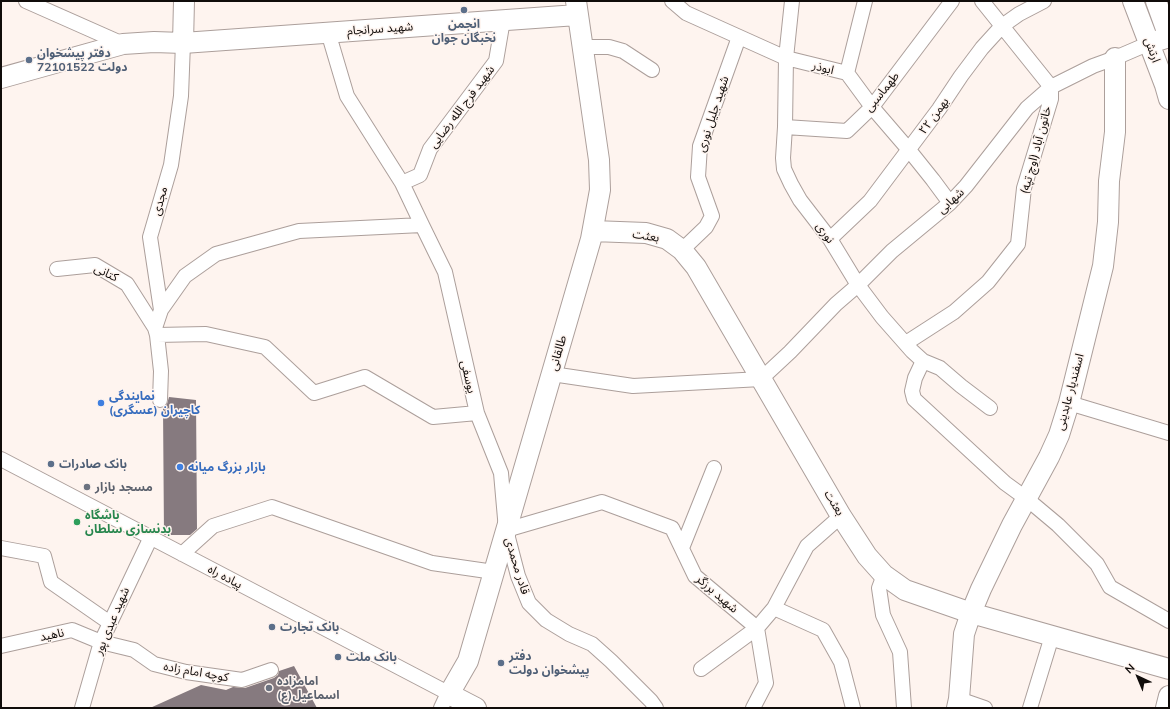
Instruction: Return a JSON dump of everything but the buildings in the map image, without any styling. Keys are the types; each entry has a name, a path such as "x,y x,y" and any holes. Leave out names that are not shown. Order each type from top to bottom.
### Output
{"street":[{"path":"26,1 123,44"},
{"name":"مجدی","path":"160,400 161,371 156,332 160,310 150,237 171,165 181,96 184,1"},
{"name":"ابوذر","path":"672,1 686,13 786,58 847,73 872,107 909,150 950,203"},
{"name":"نوری","path":"792,1 786,58 784,169 800,200 830,239 858,285 882,317 912,351 923,361 940,368 990,408"},
{"path":"847,73 865,1"},
{"name":"طهماسبی","path":"785,127 847,131 872,107 952,1"},
{"path":"982,1 1051,87"},
{"name":"۲۲ بهمن","path":"830,239 870,201 909,150 982,48 1002,26 1019,14 1044,1"},
{"name":"ارتش","path":"1133,1 1150,43 1169,99"},
{"name":"ارتش","path":"1156,1 1169,37"},
{"name":"شهید سرانجام","path":"1,78 123,44 154,42 183,43 503,20 576,8"},
{"name":"طالقانی","path":"445,701 468,661 592,235 600,190 599,160 576,8"},
{"name":"شهید فرج الله رضایی","path":"402,183 420,175 430,149 496,61 503,20"},
{"name":"یوسفی","path":"328,32 347,96 402,183 445,272 477,413 501,473 506,530"},
{"name":"شهید جلیل نوری","path":"682,250 706,227 712,216 698,177 700,146 739,37"},
{"path":"1150,43 1169,37"},
{"name":"شهابی","path":"761,379 790,352 836,304 858,285 892,251 950,203 966,186 1027,108 1051,87 1093,66 1150,43"},
{"path":"582,47 609,47 623,51 652,70"},
{"name":"اسفندیار عابدینی","path":"958,703 964,634 981,589 1012,525 1052,452 1059,435 1069,403 1103,266 1108,222 1109,181 1116,132 1115,58"},
{"name":"خاتون آباد (اوچ تپه)","path":"906,343 954,312 988,282 1018,244 1024,188 1050,99 1051,87"},
{"path":"160,310 185,276 216,254 299,231 422,225"},
{"name":"بعثت","path":"592,235 646,233 667,239 682,250 696,267 841,516 867,556 884,575 906,590 971,614 1169,669"},
{"name":"کتانی","path":"57,269 95,265 127,284 156,332"},
{"path":"156,332 206,334 265,347 314,393 365,377 433,417 477,413"},
{"path":"923,361 914,378 912,391 914,400 1005,483 1058,525 1097,564 1110,587 1169,621"},
{"path":"552,374 633,386 761,379"},
{"path":"1069,403 1169,433"},
{"name":"پیاده راه","path":"1,459 182,554 445,701"},
{"path":"682,548 714,468"},
{"name":"شهید برزگر","path":"506,530 602,502 672,528 695,576 757,628"},
{"path":"182,554 213,526 272,506 432,563 494,572"},
{"path":"701,669 757,628 774,608 807,546 841,516"},
{"name":"قادر محمدی","path":"506,530 518,576 529,603 546,620 569,634 592,644 611,661 651,701 656,708"},
{"name":"شهید عبدی پور","path":"82,708 101,642 150,537"},
{"path":"1,548 44,556 51,582 110,623"},
{"path":"884,575 879,588 881,602 883,615 900,652 904,708"},
{"path":"774,608 823,630 841,662 853,708"},
{"path":"754,708 766,683 757,628"},
{"name":"ناهید","path":"1,646 72,630 101,642"},
{"path":"1030,708 1052,636"},
{"name":"کوچه امام زاده","path":"101,642 134,650 154,664 186,672 242,680 271,670"},
{"path":"1166,708 1169,696"},
{"path":"445,701 476,708"},
{"path":"958,703 985,708"}],"place":[{"name":"انجمن نخبگان جوان","path":"464,10"},
{"name":"دفتر پیشخوان دولت 72101522","path":"29,60"},
{"name":"نمایندگی کاچیران (عسگری)","path":"101,403"},
{"name":"بانک صادرات","path":"51,464"},
{"name":"بازار بزرگ میانه","path":"180,467"},
{"name":"مسجد بازار","path":"87,487"},
{"name":"باشگاه بدنسازی سلطان","path":"77,522"},
{"name":"بانک تجارت","path":"272,627"},
{"name":"بانک ملت","path":"338,657"},
{"name":"دفتر پیشخوان دولت","path":"501,663"},
{"name":"امامزاده اسماعیل(ع)","path":"269,688"}]}
